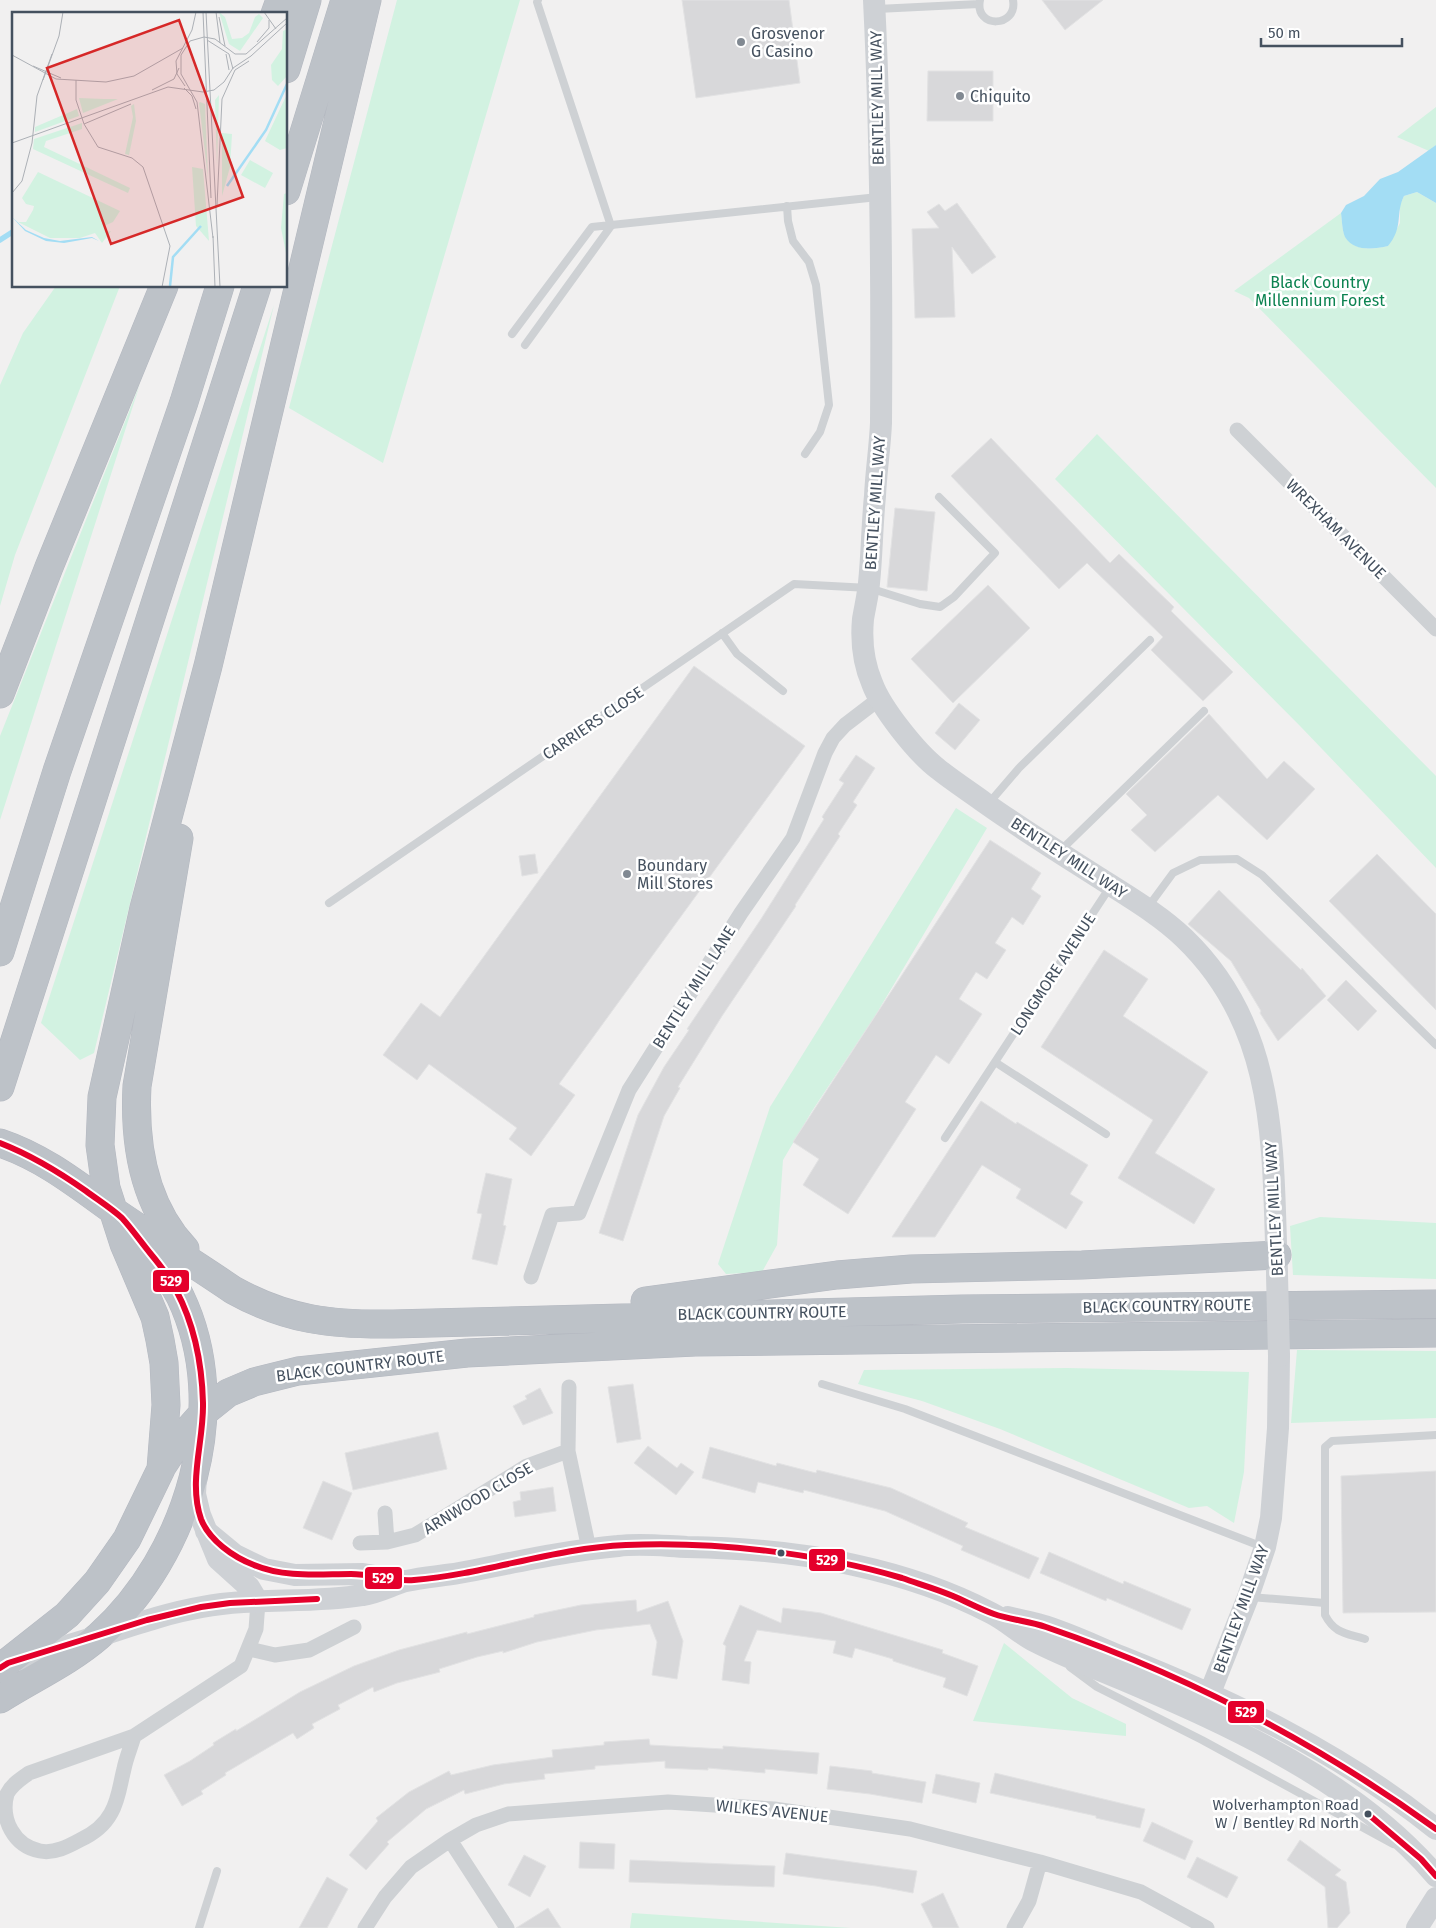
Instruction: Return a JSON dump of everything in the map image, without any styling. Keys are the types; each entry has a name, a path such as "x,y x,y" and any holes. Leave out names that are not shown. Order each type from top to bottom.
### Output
{"highway":[{"path":"276,12 280,0"},
{"path":"288,63 308,0"},
{"path":"288,185 346,0"},
{"path":"161,1469 166,1405 164,1363 155,1317 124,1244 102,1168 100,1146 101,1107 106,1073 144,908 208,666 367,0"},
{"path":"0,694 49,567 163,288"},
{"path":"0,952 57,771 184,402 219,288"},
{"path":"0,1087 255,288"},
{"path":"208,666 137,1086 136,1119 141,1159 161,1217 183,1247 215,1278"},
{"path":"0,1699 58,1665 98,1636 126,1607 161,1558 181,1519 196,1471 203,1413 197,1349 187,1314 161,1266 114,1211 51,1167 10,1147"},
{"name":"BLACK COUNTRY ROUTE","path":"114,1211 251,1300 318,1321 360,1324 962,1309 1436,1304"},
{"path":"510,1320 827,1276 911,1268 1082,1265 1277,1265"},
{"name":"BLACK COUNTRY ROUTE","path":"2,1665 66,1615 97,1582 126,1539 161,1469 180,1439 203,1413 228,1394 254,1382 283,1374 467,1353 695,1342 1436,1333"}],"main road":[{"name":"BENTLEY MILL WAY","path":"875,4 880,197 881,426 874,497 869,588 863,617 862,641 864,662 879,699 904,733 935,767 1059,852 1147,909 1184,937 1207,963 1238,1010 1256,1050 1264,1083 1269,1120 1275,1200 1279,1356 1278,1428 1271,1518 1265,1547 1248,1597 1201,1715"},
{"path":"196,1471 195,1494 200,1516 218,1559 249,1587 258,1602"},
{"path":"206,1531 235,1555 264,1569 295,1575 363,1574 407,1581"},
{"path":"2,1665 147,1620 201,1607 365,1595 407,1581 459,1573 540,1556 589,1549 622,1545 669,1546 770,1551 812,1556 856,1565 919,1583 992,1614 1035,1642 1164,1697 1280,1754 1340,1792 1391,1831 1436,1876"},
{"path":"992,1614 1041,1625 1151,1668 1210,1694 1323,1751 1388,1792 1436,1829"},
{"path":"1417,1928 1436,1898"}],"street":[{"name":"WREXHAM AVENUE","path":"1237,430 1436,629"},
{"name":"BENTLEY MILL LANE","path":"531,1277 552,1215 579,1213 629,1090 741,913 793,838 825,753 833,738 845,725 879,699"},
{"path":"569,1387 568,1451 589,1549"},
{"name":"ARNWOOD CLOSE","path":"360,1543 387,1542 415,1535 527,1466 568,1451"},
{"path":"385,1514 387,1542"},
{"path":"134,1736 124,1767 119,1795 110,1814 96,1832 68,1847 41,1852 27,1846 14,1837 5,1823 7,1794 15,1782 29,1773 134,1736 241,1666 256,1629 258,1602"},
{"path":"249,1649 275,1655 309,1650 354,1627"},
{"name":"WILKES AVENUE","path":"365,1928 385,1897 412,1868 450,1840 476,1825 508,1814 668,1802 774,1809 910,1829 1040,1862 1142,1892 1207,1928"},
{"path":"450,1840 507,1928"},
{"path":"1014,1928 1029,1902 1040,1862"}],"lane":[{"path":"538,0 537,2 611,226"},
{"path":"875,4 979,2 980,10 986,19 996,22 1007,18 1011,14 1014,4 1013,0"},
{"path":"512,334 592,227 880,197"},
{"path":"787,206 788,221 793,241 809,262 816,286 829,405 820,432 805,454"},
{"path":"525,345 611,226"},
{"name":"CARRIERS CLOSE","path":"329,903 794,584 869,588 920,604 940,607 954,597 995,553 939,497"},
{"path":"722,634 737,654 783,691"},
{"path":"988,804 1019,768 1150,640"},
{"path":"1059,852 1204,711"},
{"path":"1147,909 1173,873 1200,860 1236,859 1262,875 1436,1045"},
{"name":"LONGMORE AVENUE","path":"945,1138 1111,886"},
{"path":"995,1062 1106,1134"},
{"path":"822,1384 905,1409 1265,1547"},
{"path":"1365,1639 1339,1631 1331,1625 1325,1615 1325,1447 1332,1441 1436,1435"},
{"path":"1248,1597 1325,1602"},
{"path":"1035,1642 1097,1687 1202,1740 1421,1859"},
{"path":"199,1928 217,1871"}],"green space":[{"path":"397,0 520,0 383,463 289,408"},
{"path":"1436,107 1436,145 1429,151 1397,137"},
{"name":"Black Country Millennium Forest","path":"1417,192 1436,203 1436,488 1249,298 1234,291 1341,213 1344,234 1354,245 1365,248 1388,246 1400,223 1400,204 1404,196"},
{"path":"55,288 119,288 15,555 0,606 0,385 23,333"},
{"path":"274,305 94,1053 80,1060 41,1023"},
{"path":"140,384 0,820 0,736"},
{"path":"1097,434 1436,776 1436,868 1301,727 1055,479"},
{"path":"956,808 987,828 875,1016 812,1111 783,1160 777,1245 762,1272 726,1274 718,1264 770,1107"},
{"path":"1320,1217 1436,1223 1436,1279 1293,1275 1290,1226"},
{"path":"1297,1350 1436,1351 1436,1418 1291,1423"},
{"path":"1067,1368 1249,1372 1244,1472 1234,1523 1207,1506 1189,1508 1000,1429 922,1401 858,1384 864,1370"},
{"path":"1004,1643 1072,1698 1126,1724 1126,1736 973,1721"},
{"path":"632,1913 851,1928 630,1928"}],"water":[{"path":"1436,145 1436,203 1417,192 1404,196 1401,203 1398,227 1388,246 1365,248 1349,242 1344,234 1341,213 1346,205 1364,196 1380,179 1398,172"}],"building":[{"name":"Grosvenor G Casino","path":"682,0 789,0 800,83 696,98"},
{"path":"1042,0 1103,0 1065,30"},
{"name":"Chiquito","path":"928,71 993,71 993,121 927,121"},
{"path":"957,203 996,257 972,274 952,247 955,317 915,318 912,229 939,228 927,212 939,204 945,211"},
{"path":"991,438 1110,563 1119,554 1174,607 1171,611 1233,672 1203,701 1151,650 1163,637 1087,563 1059,589 951,476"},
{"path":"895,508 935,512 927,591 887,587"},
{"path":"988,585 1030,628 953,703 911,659"},
{"name":"Boundary Mill Stores","path":"694,666 805,746 559,1084 575,1095 531,1156 509,1139 517,1128 429,1064 417,1080 383,1055 421,1003 440,1017"},
{"path":"959,703 980,720 955,750 935,733"},
{"path":"1209,714 1267,779 1284,761 1315,789 1267,840 1218,795 1155,852 1131,830 1147,815 1126,794"},
{"path":"856,755 875,768 853,802 857,805 838,834 840,836 796,906 722,1016 678,1087 680,1088 664,1116 623,1241 599,1233 638,1115 664,1067 689,1030 687,1029 761,919 824,819 822,817 844,783 839,780"},
{"path":"990,840 1041,873 1031,889 1041,896 1023,925 1012,917 995,943 1006,950 987,979 976,972 959,999 982,1014 949,1064 936,1055 905,1102 916,1109 848,1214 803,1185 819,1159 793,1142"},
{"path":"535,854 538,873 522,876 519,856"},
{"path":"1377,854 1436,914 1436,1010 1329,901"},
{"path":"1219,890 1301,970 1302,968 1326,996 1278,1041 1231,961 1188,924"},
{"path":"1104,950 1148,979 1123,1016 1208,1072 1155,1153 1215,1189 1194,1224 1118,1178 1153,1120 1041,1047"},
{"path":"1346,980 1377,1011 1358,1031 1327,1000"},
{"path":"981,1101 1016,1124 1017,1122 1088,1165 1070,1194 1083,1202 1066,1229 1016,1198 1021,1189 982,1165 935,1237 892,1237"},
{"path":"486,1173 512,1179 503,1225 506,1226 497,1265 472,1259 482,1214 477,1213"},
{"path":"633,1384 641,1439 617,1443 608,1387"},
{"path":"540,1388 553,1413 523,1425 513,1406 527,1399 525,1396"},
{"path":"438,1432 447,1469 353,1490 345,1453"},
{"path":"648,1446 677,1468 681,1463 694,1472 676,1495 634,1463"},
{"path":"710,1447 776,1466 777,1463 816,1473 817,1470 891,1488 968,1523 965,1527 1039,1558 1029,1579 961,1550 963,1546 885,1511 804,1490 803,1493 758,1482 755,1493 702,1478"},
{"path":"1436,1471 1436,1612 1343,1613 1341,1476"},
{"path":"323,1481 352,1493 332,1540 303,1528"},
{"path":"553,1487 556,1511 515,1517 513,1502 521,1500 520,1492"},
{"path":"1049,1552 1123,1584 1124,1581 1191,1609 1182,1630 1107,1598 1106,1601 1040,1573"},
{"path":"636,1600 637,1612 668,1601 683,1641 677,1679 652,1675 657,1642 650,1624 596,1630 537,1642 503,1653 503,1651 477,1657 439,1669 440,1672 397,1683 374,1692 373,1687 338,1705 340,1709 312,1724 314,1728 297,1739 293,1733 225,1773 226,1775 201,1791 203,1794 182,1806 164,1775 190,1761 214,1745 213,1743 300,1692 354,1666 399,1650 534,1617 534,1615 581,1605"},
{"path":"740,1605 781,1623 783,1608 821,1613 943,1650 942,1653 978,1666 967,1696 943,1687 946,1678 893,1661 893,1659 855,1648 852,1658 833,1653 836,1641 757,1630 744,1661 751,1662 749,1684 722,1680 726,1646 723,1644"},
{"path":"649,1739 650,1745 723,1749 723,1746 819,1753 817,1774 765,1769 765,1773 708,1768 708,1770 665,1768 665,1761 595,1766 595,1769 544,1774 545,1779 504,1784 465,1794 464,1790 426,1809 387,1842 389,1844 366,1870 349,1855 378,1821 376,1818 409,1792 449,1771 451,1775 493,1765 553,1757 552,1750 604,1745 604,1742"},
{"path":"830,1766 872,1771 872,1773 926,1782 922,1803 827,1789"},
{"path":"995,1773 1145,1809 1140,1828 1096,1818 1096,1816 990,1793"},
{"path":"936,1774 980,1783 976,1803 932,1793"},
{"path":"1152,1822 1193,1841 1185,1860 1143,1841"},
{"path":"1300,1840 1341,1870 1335,1875 1346,1882 1350,1913 1337,1928 1328,1928 1325,1887 1287,1860"},
{"path":"580,1842 615,1844 614,1869 579,1868"},
{"path":"786,1853 917,1871 913,1893 876,1886 783,1874"},
{"path":"524,1855 546,1866 530,1897 508,1885"},
{"path":"1197,1857 1238,1877 1227,1898 1187,1877"},
{"path":"630,1860 775,1866 774,1887 629,1882"},
{"path":"327,1877 348,1889 327,1928 299,1928"},
{"path":"943,1893 959,1928 933,1928 921,1904"},
{"path":"548,1908 561,1928 516,1928"}],"waterway":[{"path":"0,240 12,232"}],"transit line":[{"name":"529","path":"0,1143 34,1158 118,1214 161,1266 173,1285 188,1317 196,1345 201,1374 203,1417 196,1476 197,1505 205,1527 216,1541 246,1562 290,1574 359,1574 398,1580 414,1580 441,1577 599,1547 660,1544 730,1547 766,1551 870,1569 941,1591 994,1614 1040,1625 1098,1646 1200,1689 1249,1713 1344,1767 1436,1829"},
{"name":"529","path":"0,1668 8,1663 147,1620 201,1607 230,1603 317,1599"},
{"name":"529","path":"1368,1814 1421,1859 1436,1876"}],"place":[{"name":"Grosvenor G Casino","path":"741,42"},
{"name":"Chiquito","path":"960,96"},
{"name":"Boundary Mill Stores","path":"627,874"},
{"name":"Wolverhampton Road W / Bentley Rd North","path":"1368,1814"}]}
